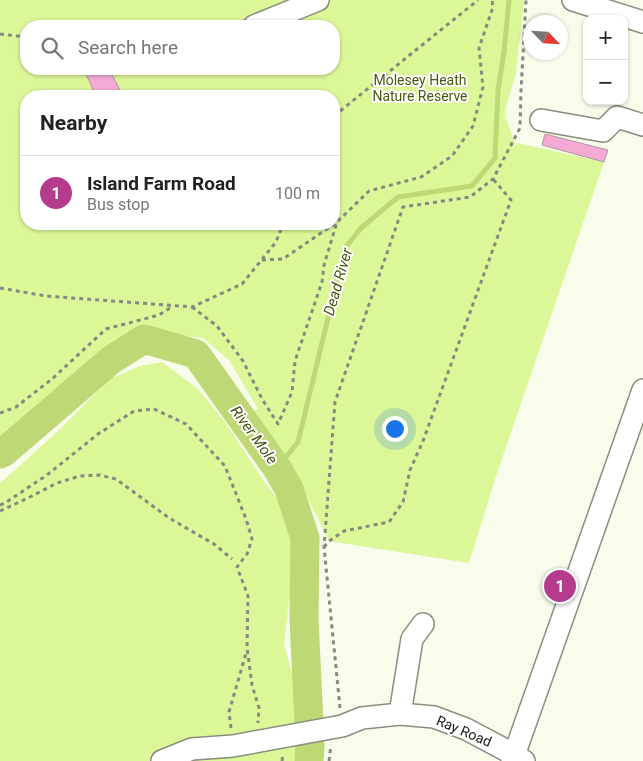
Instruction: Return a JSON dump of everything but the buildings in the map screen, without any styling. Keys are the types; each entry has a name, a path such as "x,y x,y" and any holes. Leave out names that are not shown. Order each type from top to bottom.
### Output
{"street":[{"path":"269,20 318,0"},
{"path":"573,0 643,22"},
{"path":"541,120 603,131 616,117 643,125"},
{"path":"517,759 643,390"},
{"path":"400,714 412,639 423,624"},
{"name":"Ray Road","path":"162,761 192,749 233,746 338,726 362,718 400,714 434,717 466,729 517,759"}],"path":[{"path":"340,111 478,0"},
{"path":"340,219 369,190 421,177 452,156 473,126 483,87 479,48 493,6 492,0"},
{"path":"338,726 324,547 334,402 402,207 470,197 493,180 520,128 526,0"},
{"path":"0,34 20,36"},
{"path":"324,547 329,541 344,531 389,522 403,502 410,470 511,200 493,180"},
{"path":"0,288 46,296 192,307 242,284 276,242 281,230"},
{"path":"261,260 283,259 325,230"},
{"path":"192,307 217,326 243,361 262,399 278,424 292,392 295,360 322,282 324,265 335,230"},
{"path":"0,413 16,407 52,379 106,328 159,316 174,306"},
{"path":"0,505 47,475 98,434 134,411 154,409 186,424 225,466 246,519 252,540 247,554 237,567 248,596 247,647 252,685 259,708 258,741"},
{"path":"0,511 57,482 80,476 99,475 116,479 169,518 214,544 232,559"},
{"path":"233,746 229,712 247,647"}],"green space":[{"name":"Molesey Heath Nature Reserve","path":"0,0 524,0 516,73 505,116 515,143 514,147 517,143 604,162 496,476 469,563 329,541 292,467 280,446 276,449 254,410 258,409 229,360 203,338 146,331 128,338 77,372 5,442 0,444"},
{"path":"162,362 197,388 223,419 263,480 282,505 293,530 295,552 284,644 298,696 297,761 0,761 0,482 59,430 110,379 140,366"}],"waterway":[{"name":"Dead River","path":"277,468 298,442 345,248 361,228 398,197 472,186 495,158 498,90 509,0"},
{"name":"River Mole","path":"0,454 111,360 144,339 196,354 277,468 289,489 305,538 304,619 310,744 309,761"}],"place":[{"name":"Island Farm Road","path":"560,586"}]}
